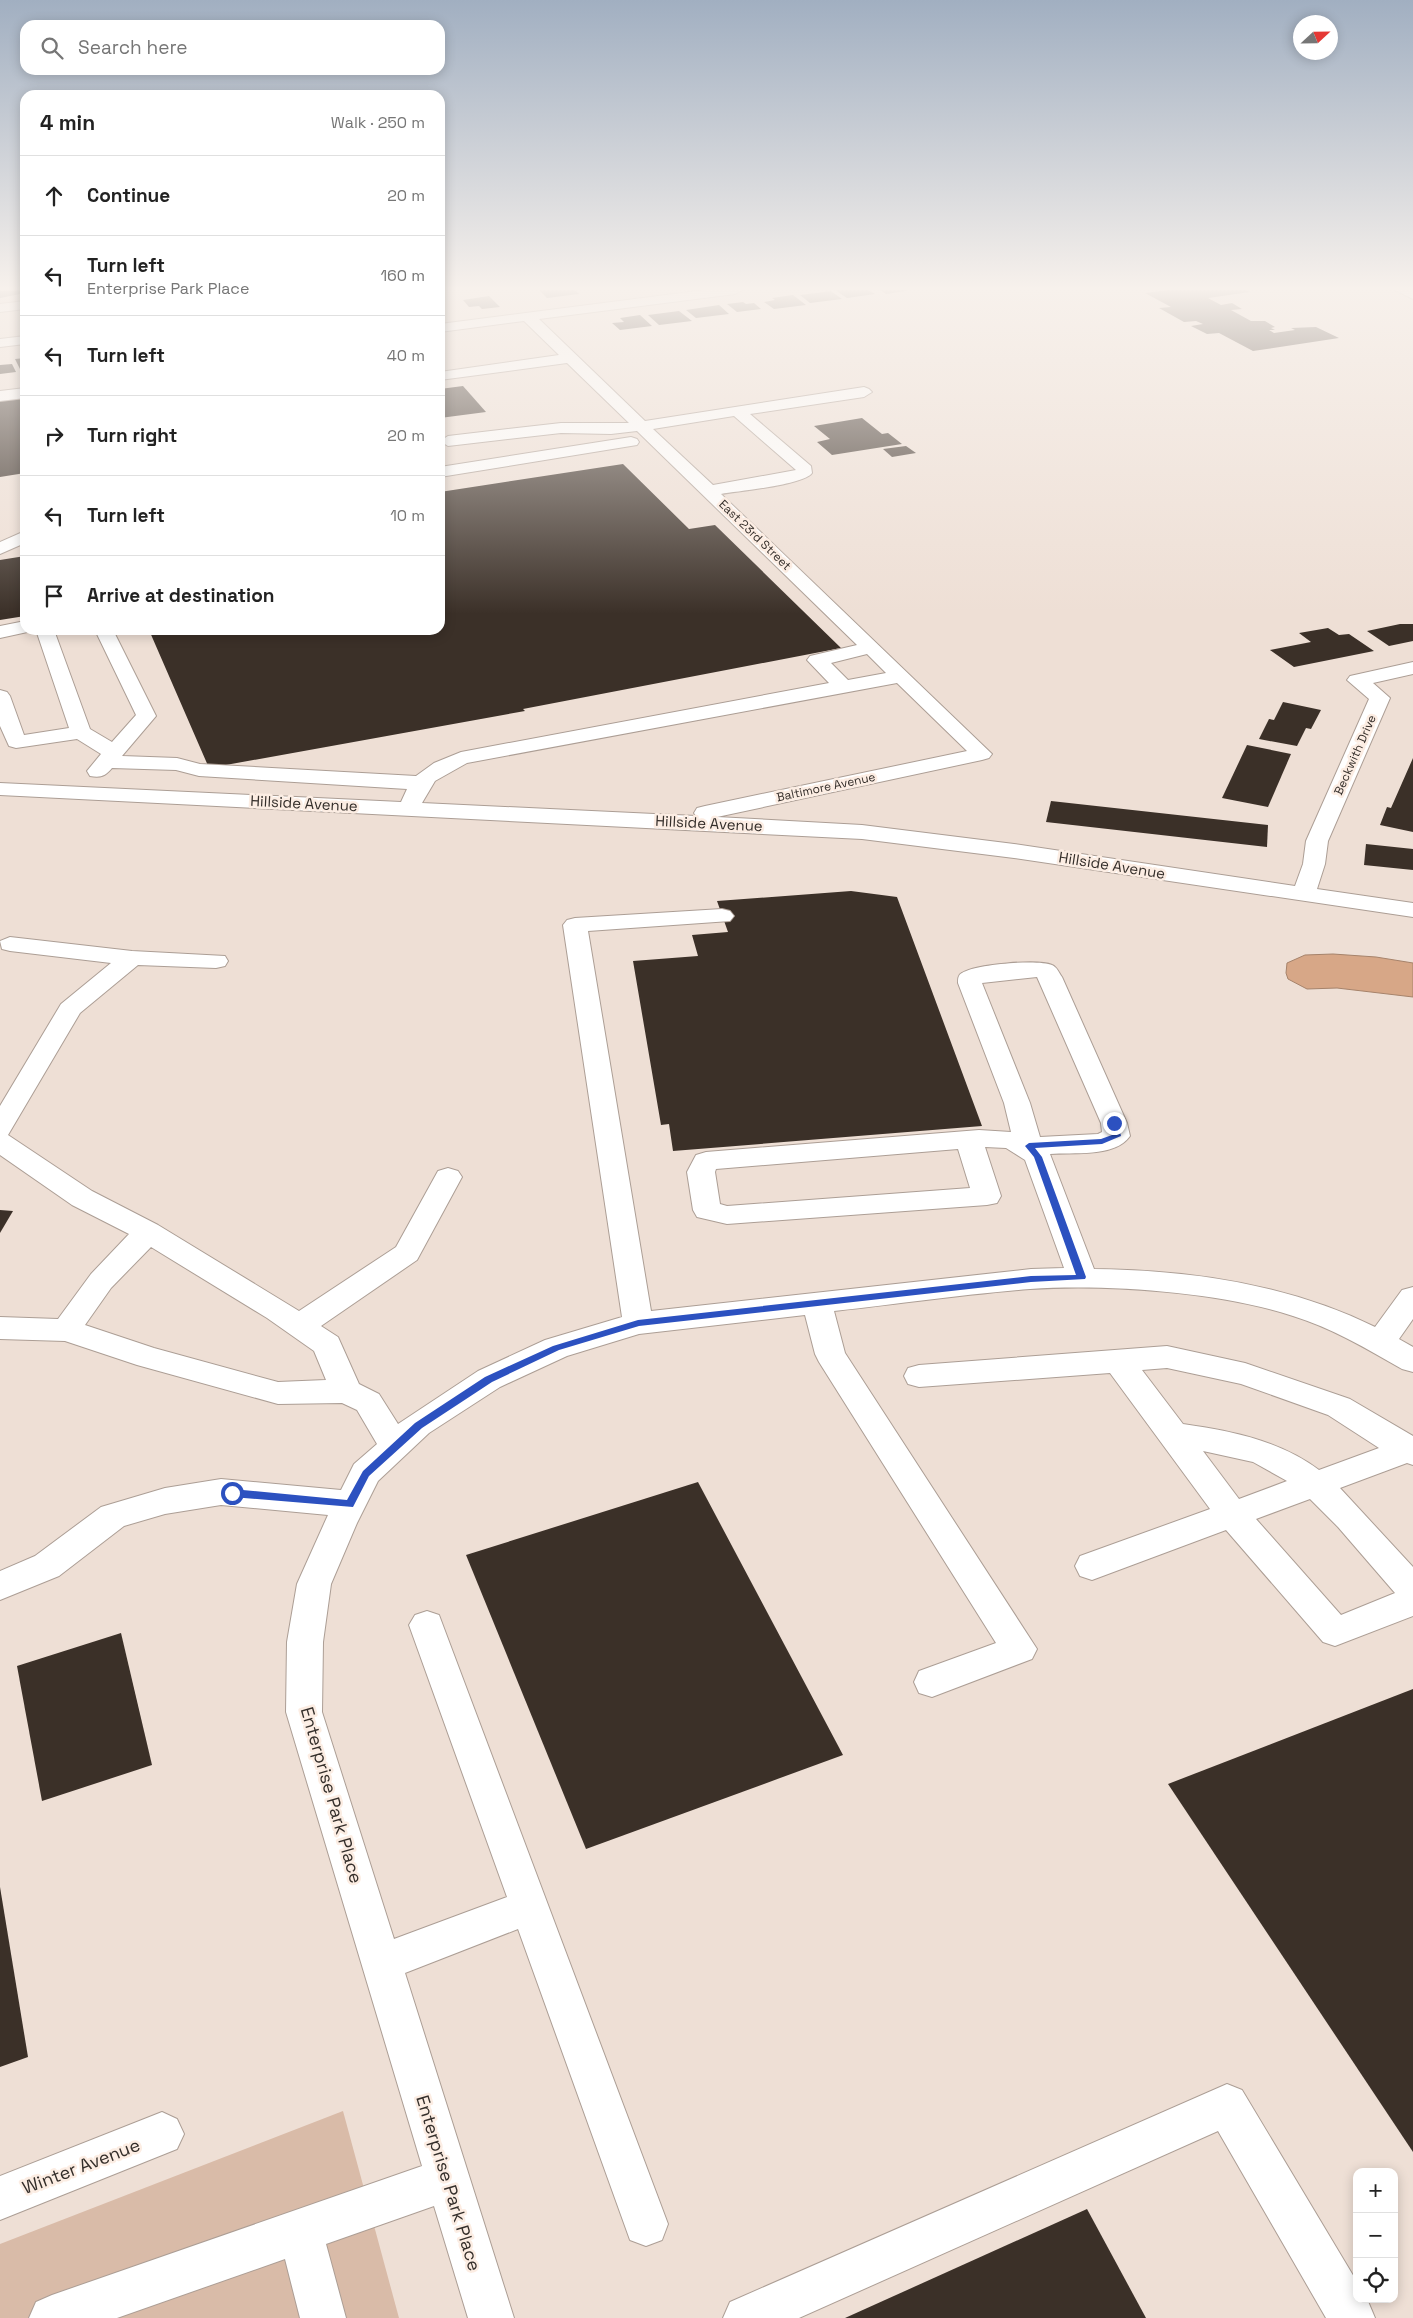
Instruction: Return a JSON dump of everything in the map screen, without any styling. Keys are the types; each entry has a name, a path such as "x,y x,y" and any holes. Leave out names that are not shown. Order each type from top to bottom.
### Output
{"street":[{"name":"East 23rd Street","path":"612,398 982,754"},
{"path":"448,441 553,428 611,429 641,426 823,398"},
{"path":"708,491 796,476 804,473 806,470 737,411"},
{"path":"445,471 654,439"},
{"path":"0,549 20,539"},
{"path":"0,632 20,629"},
{"path":"47,635 82,732 110,757 177,764 200,770 421,783"},
{"path":"78,793 146,716 106,635"},
{"path":"844,687 817,660 872,647"},
{"name":"Beckwith Drive","path":"1304,894 1314,864 1317,841 1380,698 1357,680 1413,668"},
{"path":"408,808 424,778 438,768 461,758 901,676"},
{"path":"0,696 16,742 82,732"},
{"name":"Baltimore Avenue","path":"669,821 982,754"},
{"name":"Hillside Avenue","path":"0,789 810,828 901,836 1014,850 1413,910"},
{"path":"638,1323 575,924 722,916"},
{"path":"10,944 132,958 216,961"},
{"path":"0,1129 70,1009 132,958"},
{"path":"969,1139 987,1196 727,1216 707,1210 701,1172 706,1161 969,1139 1002,1137 1029,1146 1102,1142 1116,1136 1114,1123 1046,971 1040,969 983,974 970,978 1017,1103 1029,1146 1038,1157 1082,1277"},
{"path":"0,1142 82,1198 148,1232 327,1345 346,1391"},
{"path":"299,1326 407,1253 448,1177"},
{"path":"66,1330 101,1281 148,1232"},
{"name":"Enterprise Park Place","path":"490,2318 304,1712 305,1642 314,1584 366,1473 418,1425 489,1380 556,1348 638,1323 1031,1279 1082,1277 1210,1288 1289,1304 1360,1331 1413,1361"},
{"path":"1380,1343 1413,1297"},
{"path":"817,1302 830,1354 1019,1649 932,1682"},
{"path":"0,1328 66,1330 148,1358 278,1393 346,1391 368,1402 396,1446"},
{"path":"919,1376 1167,1357 1245,1374 1339,1407 1412,1450"},
{"path":"1118,1361 1232,1514 1335,1632 1413,1601"},
{"path":"1174,1435 1228,1443 1269,1456 1316,1484 1413,1590"},
{"path":"1092,1566 1412,1450"},
{"path":"0,1586 47,1566 113,1516 165,1501 221,1492 350,1504"},
{"path":"427,1625 646,2224"},
{"path":"381,1963 529,1907"},
{"path":"746,2318 1227,2105 1352,2318"},
{"name":"Winter Avenue","path":"0,2198 162,2134"},
{"path":"52,2318 448,2179"},
{"path":"300,2231 323,2318"}],"shaded area":[{"path":"1333,954 1376,957 1413,963 1413,997 1337,988 1307,989 1288,979 1286,973 1287,963 1305,955"},
{"path":"343,2111 399,2318 0,2318 0,2244"}],"building":[{"path":"445,398 474,398 486,412 445,417"},
{"path":"20,399 20,474 0,477 0,401"},
{"path":"862,418 882,434 888,433 902,444 832,455 817,442 830,439 814,426"},
{"path":"906,446 916,453 892,457 883,449"},
{"path":"623,464 689,529 715,525 841,648 523,709 525,711 209,768 151,635 445,635 445,491"},
{"path":"20,557 20,617 0,620 0,560"},
{"path":"1400,624 1413,624 1413,641 1389,646 1367,631"},
{"path":"1328,628 1339,635 1349,634 1374,651 1294,667 1270,650 1311,642 1299,633"},
{"path":"1283,702 1321,710 1311,729 1306,728 1297,746 1259,739 1269,719 1274,720"},
{"path":"1247,745 1291,754 1268,807 1222,798"},
{"path":"1413,758 1413,832 1380,825 1387,807 1391,808"},
{"path":"1051,801 1268,825 1267,847 1046,822"},
{"path":"1366,844 1413,849 1413,870 1364,865"},
{"path":"851,891 897,897 982,1126 673,1151 669,1124 661,1125 633,961 698,956 692,935 728,932 717,901"},
{"path":"0,1210 13,1211 0,1233"},
{"path":"698,1482 843,1755 586,1849 466,1555"},
{"path":"121,1633 152,1765 42,1801 17,1666"},
{"path":"1413,1689 1413,2152 1168,1784"},
{"path":"0,1887 28,2057 0,2067"},
{"path":"1087,2209 1146,2318 845,2318"}],"route":[{"path":"232,1493 350,1504 366,1473 418,1425 489,1380 556,1348 638,1323 1031,1279 1082,1277 1038,1157 1029,1146 1102,1142 1116,1136 1114,1123"}]}
